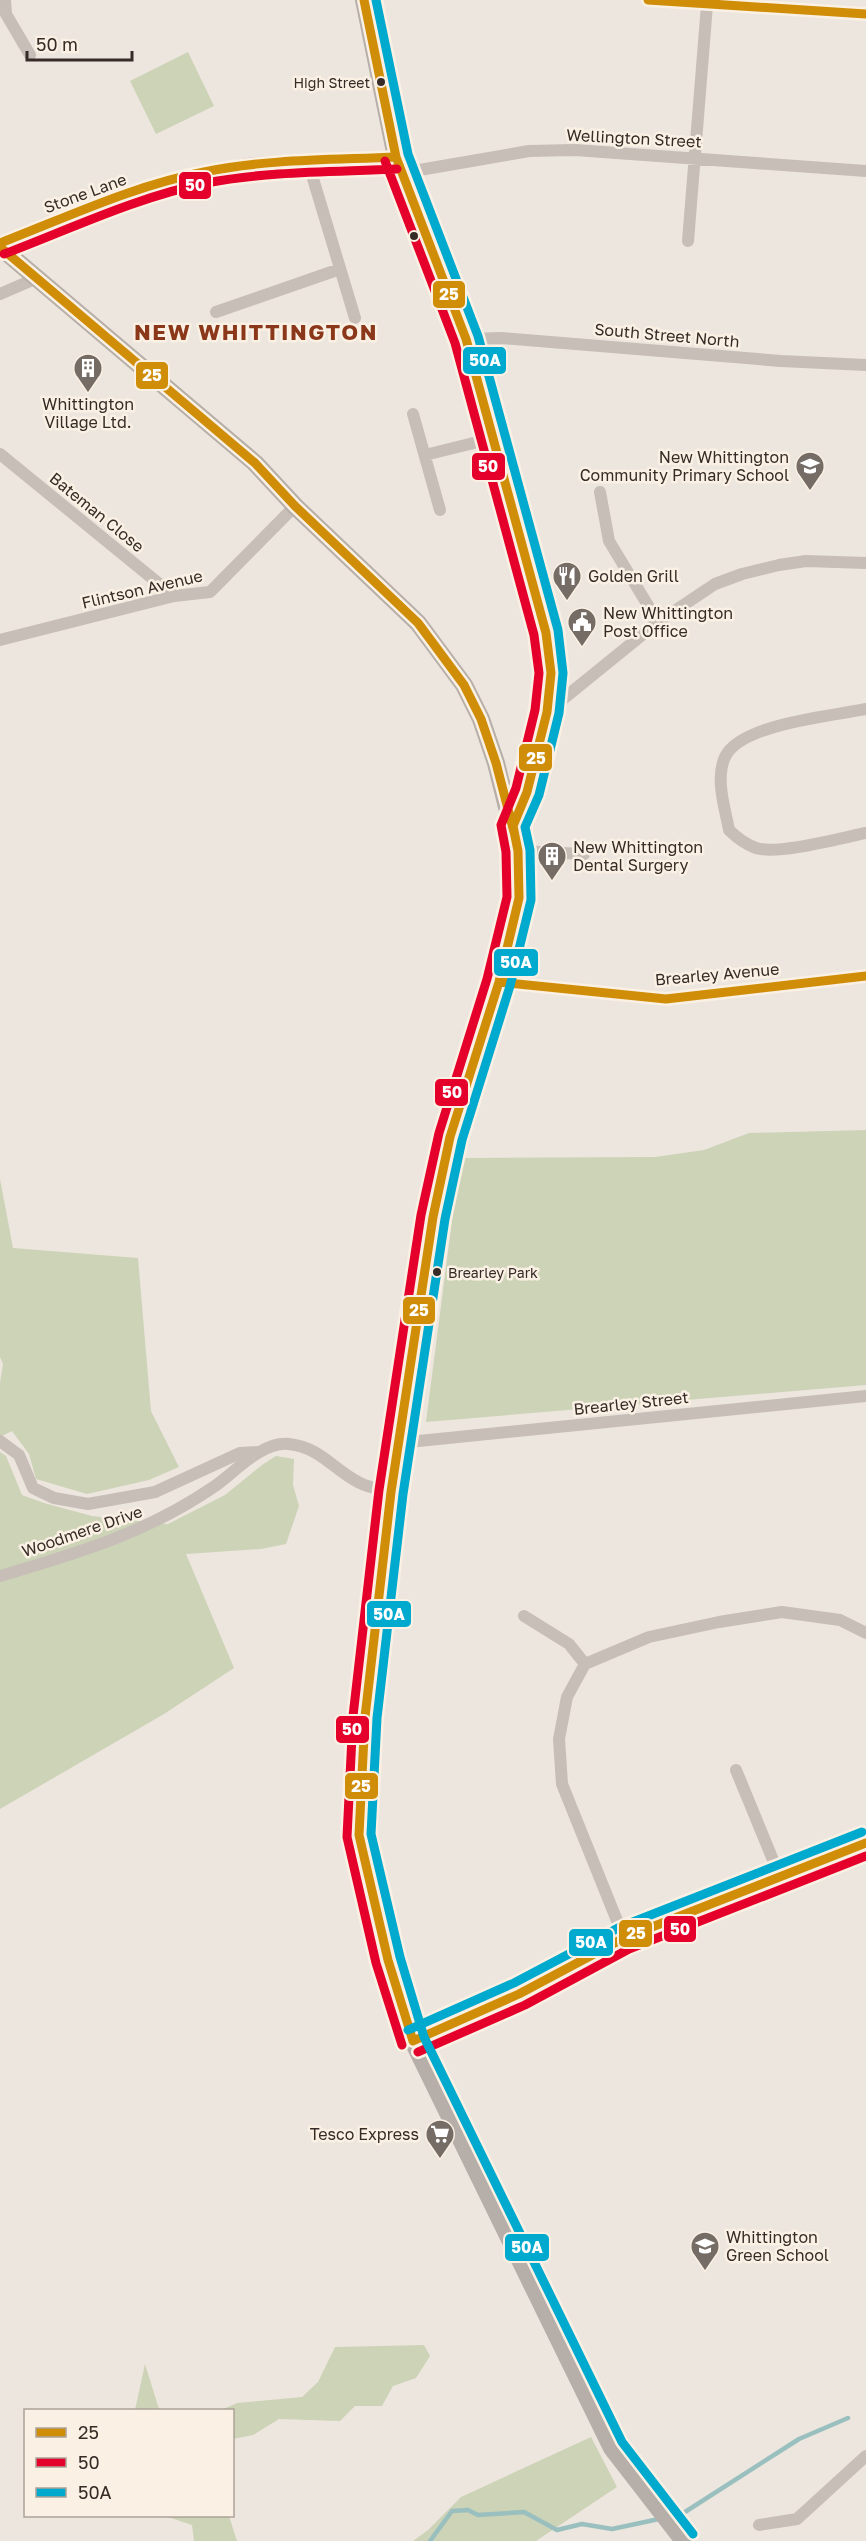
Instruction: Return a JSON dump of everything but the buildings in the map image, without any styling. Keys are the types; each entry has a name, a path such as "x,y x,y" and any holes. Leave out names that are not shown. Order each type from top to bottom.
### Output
{"main road":[{"path":"363,0 399,165 466,339 546,633 551,673 547,712 527,792 513,826"},
{"path":"0,245 255,463 295,506 418,622 464,685 485,730 513,826 518,851 519,898 499,982 450,1137 433,1217 391,1492 365,1717 359,1835 388,1960 413,2041 612,2448 684,2541"},
{"path":"413,2041 519,1994 624,1938 866,1843"}],"street":[{"path":"5,0 3,14 30,55"},
{"path":"648,0 866,14"},
{"path":"688,241 707,5"},
{"name":"Wellington Street","path":"399,165 528,151 575,150 866,171"},
{"path":"308,162 356,318"},
{"name":"Stone Lane","path":"0,245 147,187 201,172 254,163 399,165"},
{"path":"216,312 340,269"},
{"path":"0,294 38,278"},
{"name":"South Street North","path":"466,339 502,338 781,361 866,364"},
{"path":"413,414 440,510"},
{"path":"425,455 494,438"},
{"name":"Bateman Close","path":"0,454 174,596"},
{"path":"600,492 609,541 658,622"},
{"name":"Flintson Avenue","path":"0,640 174,596 210,592 295,506"},
{"path":"547,712 658,622 715,584 742,574 806,561 866,563"},
{"path":"866,709 762,729 741,739 725,756 720,778 729,830 743,842 758,849 780,849 866,833"},
{"path":"518,851 584,854"},
{"name":"Brearley Avenue","path":"499,982 666,999 866,976"},
{"name":"Brearley Street","path":"399,1443 866,1396"},
{"path":"0,1441 18,1455 33,1488 54,1498 88,1504 155,1492 240,1453 258,1452"},
{"name":"Woodmere Drive","path":"0,1576 88,1550 161,1520 215,1486 258,1452 287,1443 317,1452 360,1483 391,1492"},
{"path":"624,1938 562,1784 559,1739 567,1697 585,1664 649,1637 719,1622 782,1612 840,1620 866,1633"},
{"path":"524,1616 569,1644 585,1664"},
{"path":"736,1770 780,1877"},
{"path":"759,2525 797,2519 866,2456"}],"green space":[{"path":"188,52 214,106 156,134 130,81"},
{"name":"Brearley Park","path":"866,1130 866,1385 426,1422 454,1205 465,1158 655,1157 704,1150 749,1133"},
{"path":"0,1179 13,1248 138,1258 151,1411 179,1467 149,1480 87,1494 36,1479 29,1454 12,1431 0,1437 0,1383 3,1364 0,1357"},
{"path":"0,1452 6,1456 22,1495 92,1516 168,1524 225,1495 276,1456 294,1459 293,1485 299,1506 286,1544 261,1549 186,1554 234,1668 164,1714 0,1809"},
{"path":"424,2345 430,2356 416,2378 393,2386 382,2406 355,2406 340,2421 279,2419 253,2435 234,2439 234,2409 223,2409 237,2403 302,2397 318,2382 335,2347"},
{"path":"145,2364 159,2409 135,2409"},
{"path":"591,2437 617,2487 536,2541 413,2541 428,2530 461,2497"},
{"path":"168,2517 229,2517 237,2541 194,2541 192,2525"}],"waterway":[{"path":"670,2516 685,2512 799,2439 848,2418"},
{"path":"430,2541 452,2511 468,2510 478,2515 524,2512 557,2530 582,2524 612,2529 659,2519"}],"transit line":[{"name":"25","path":"364,0 396,157 466,339 546,633 551,673 547,712 527,792 513,826 518,851 519,898 499,982 450,1137 433,1217 391,1492 365,1717 359,1835 388,1960 413,2041"},
{"name":"50A","path":"376,0 408,154 478,336 558,630 563,673 559,713 539,795 525,827 530,850 531,900 510,986 462,1140 445,1219 403,1494 377,1718 371,1834 400,1957 424,2037 622,2442 693,2534"},
{"name":"25","path":"648,0 866,14"},
{"name":"25","path":"0,243 126,194 204,172 276,162 396,157"},
{"name":"50","path":"385,161 455,343 534,635 539,673 535,710 516,788 501,825 506,852 507,897 487,979 439,1133 421,1215 379,1490 353,1716 347,1837 376,1963 402,2045"},
{"name":"50","path":"4,254 129,205 206,183 277,174 397,169"},
{"name":"25","path":"0,247 255,463 295,506 418,623 464,685 481,719 496,763 514,832"},
{"name":"25","path":"499,982 666,999 866,976"},
{"name":"50A","path":"408,2030 514,1983 620,1927 862,1832"},
{"name":"25","path":"413,2041 519,1994 624,1938 866,1843"},
{"name":"50","path":"418,2052 525,2005 629,1949 866,1856"}],"place":[{"name":"High Street","path":"381,82"},
{"name":"Whittington Village Ltd.","path":"88,394"},
{"name":"New Whittington Community Primary School","path":"810,492"},
{"name":"Golden Grill","path":"567,602"},
{"name":"New Whittington Post Office","path":"582,648"},
{"name":"New Whittington Dental Surgery","path":"552,882"},
{"name":"Brearley Park","path":"437,1272"},
{"name":"Tesco Express","path":"440,2160"},
{"name":"Whittington Green School","path":"705,2272"}],"district":[{"name":"NEW WHITTINGTON","path":"256,331"}]}
